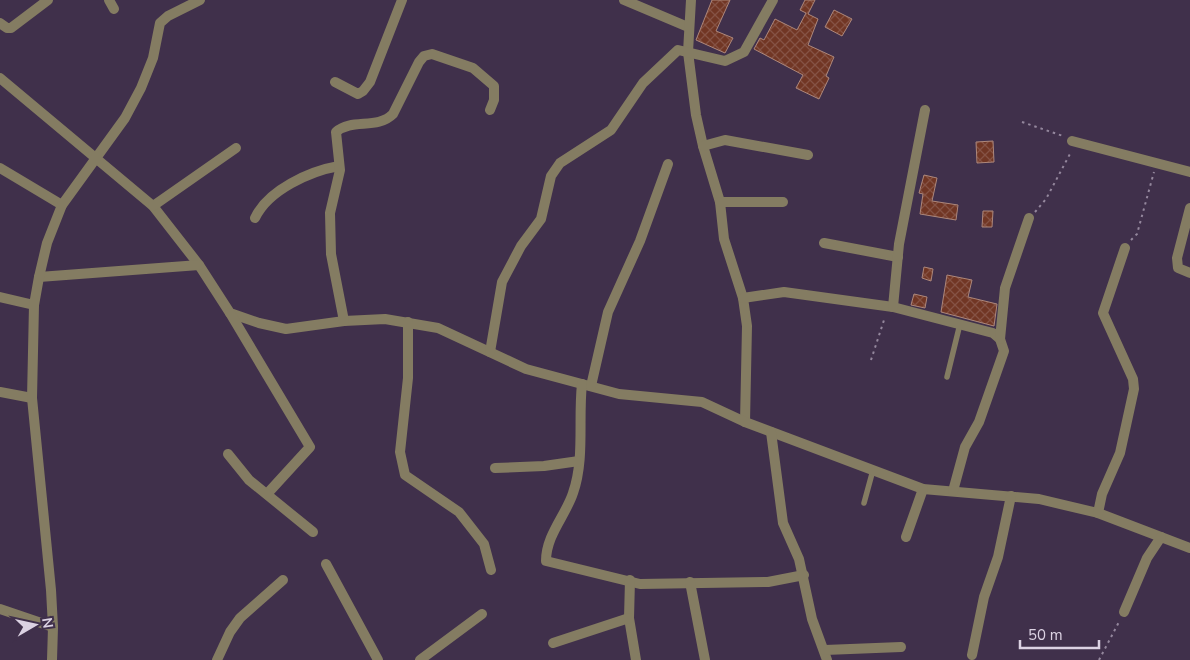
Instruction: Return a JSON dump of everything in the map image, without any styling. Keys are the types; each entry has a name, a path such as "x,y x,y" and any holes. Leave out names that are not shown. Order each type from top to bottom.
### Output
{"street":[{"path":"0,23 7,28 11,28 48,0"},
{"path":"52,660 53,627 32,398 34,305 39,277 47,243 62,205 126,118 141,88 153,58 160,23 168,16 200,0"},
{"path":"336,82 358,94 363,92 370,82 402,0"},
{"path":"624,0 688,27"},
{"path":"691,0 688,52 696,115 720,202 724,239 743,298 747,326 746,422"},
{"path":"490,352 502,282 521,246 541,219 551,176 560,163 611,130 643,84 678,50 725,61 744,52 773,0"},
{"path":"344,321 331,254 330,222 332,198 339,180 336,132 343,126 387,120 393,114 424,56 432,54 473,68 494,86 494,100 490,110"},
{"path":"0,78 153,206 199,265 230,313 310,447 267,494"},
{"path":"890,307 926,110"},
{"path":"703,146 719,141 731,141 808,155"},
{"path":"1076,142 1190,172"},
{"path":"153,206 236,148"},
{"path":"668,164 640,241 608,312 579,406 579,461 573,493 559,518 546,561 630,580 640,584 768,582 804,575"},
{"path":"255,218 269,200 303,176 339,166"},
{"path":"0,168 62,205"},
{"path":"720,202 783,202"},
{"path":"1190,208 1177,258 1178,268 1190,273"},
{"path":"953,491 965,447 979,422 1004,351 1000,339 1005,288 1021,247 1029,218"},
{"path":"824,243 898,257"},
{"path":"1098,513 1102,494 1120,453 1134,389 1134,379 1103,313 1125,248"},
{"path":"39,277 199,265"},
{"path":"743,298 784,292 890,307 993,333 1000,339"},
{"path":"0,297 34,305"},
{"path":"230,313 259,324 286,329 344,321 385,319 438,328 526,369 619,394 702,402 746,422 923,489 1038,499 1098,513 1190,548"},
{"path":"408,322 408,378 400,452 405,475 459,512 484,544 491,570"},
{"path":"0,392 32,398"},
{"path":"772,432 783,523 804,575 812,619 826,655 901,648"},
{"path":"228,454 249,480 314,532"},
{"path":"495,468 544,466 579,461"},
{"path":"906,537 923,489"},
{"path":"972,655 984,597 998,557 1011,496"},
{"path":"1124,612 1148,558 1161,537"},
{"path":"326,564 378,660"},
{"path":"217,660 230,632 240,618 283,580"},
{"path":"630,580 629,618 636,660"},
{"path":"690,582 705,660"},
{"path":"0,609 53,627"},
{"path":"420,660 482,614"},
{"path":"553,643 629,618"}],"lane":[{"path":"947,377 960,324"},
{"path":"864,503 873,470"}],"path":[{"path":"1022,122 1059,134 1076,142 1046,199 1029,218"},
{"path":"1125,248 1137,234 1157,163"},
{"path":"871,360 890,307"},
{"path":"1099,660 1124,612"}],"building":[{"path":"712,0 730,0 716,31 733,38 725,53 696,40"},
{"path":"805,0 815,0 808,14 818,19 808,45 834,57 826,76 829,78 819,99 796,88 803,75 754,49 760,38 764,40 775,19 797,30 806,13 800,10"},
{"path":"834,10 852,19 842,36 825,27"},
{"path":"993,141 994,162 977,163 976,142"},
{"path":"924,175 937,178 932,201 958,205 956,220 920,214 923,194 919,193"},
{"path":"983,211 993,211 992,227 982,227"},
{"path":"924,267 933,269 931,281 922,278"},
{"path":"947,275 972,280 968,297 997,304 994,326 941,312"},
{"path":"914,294 927,297 925,308 911,305"}]}
